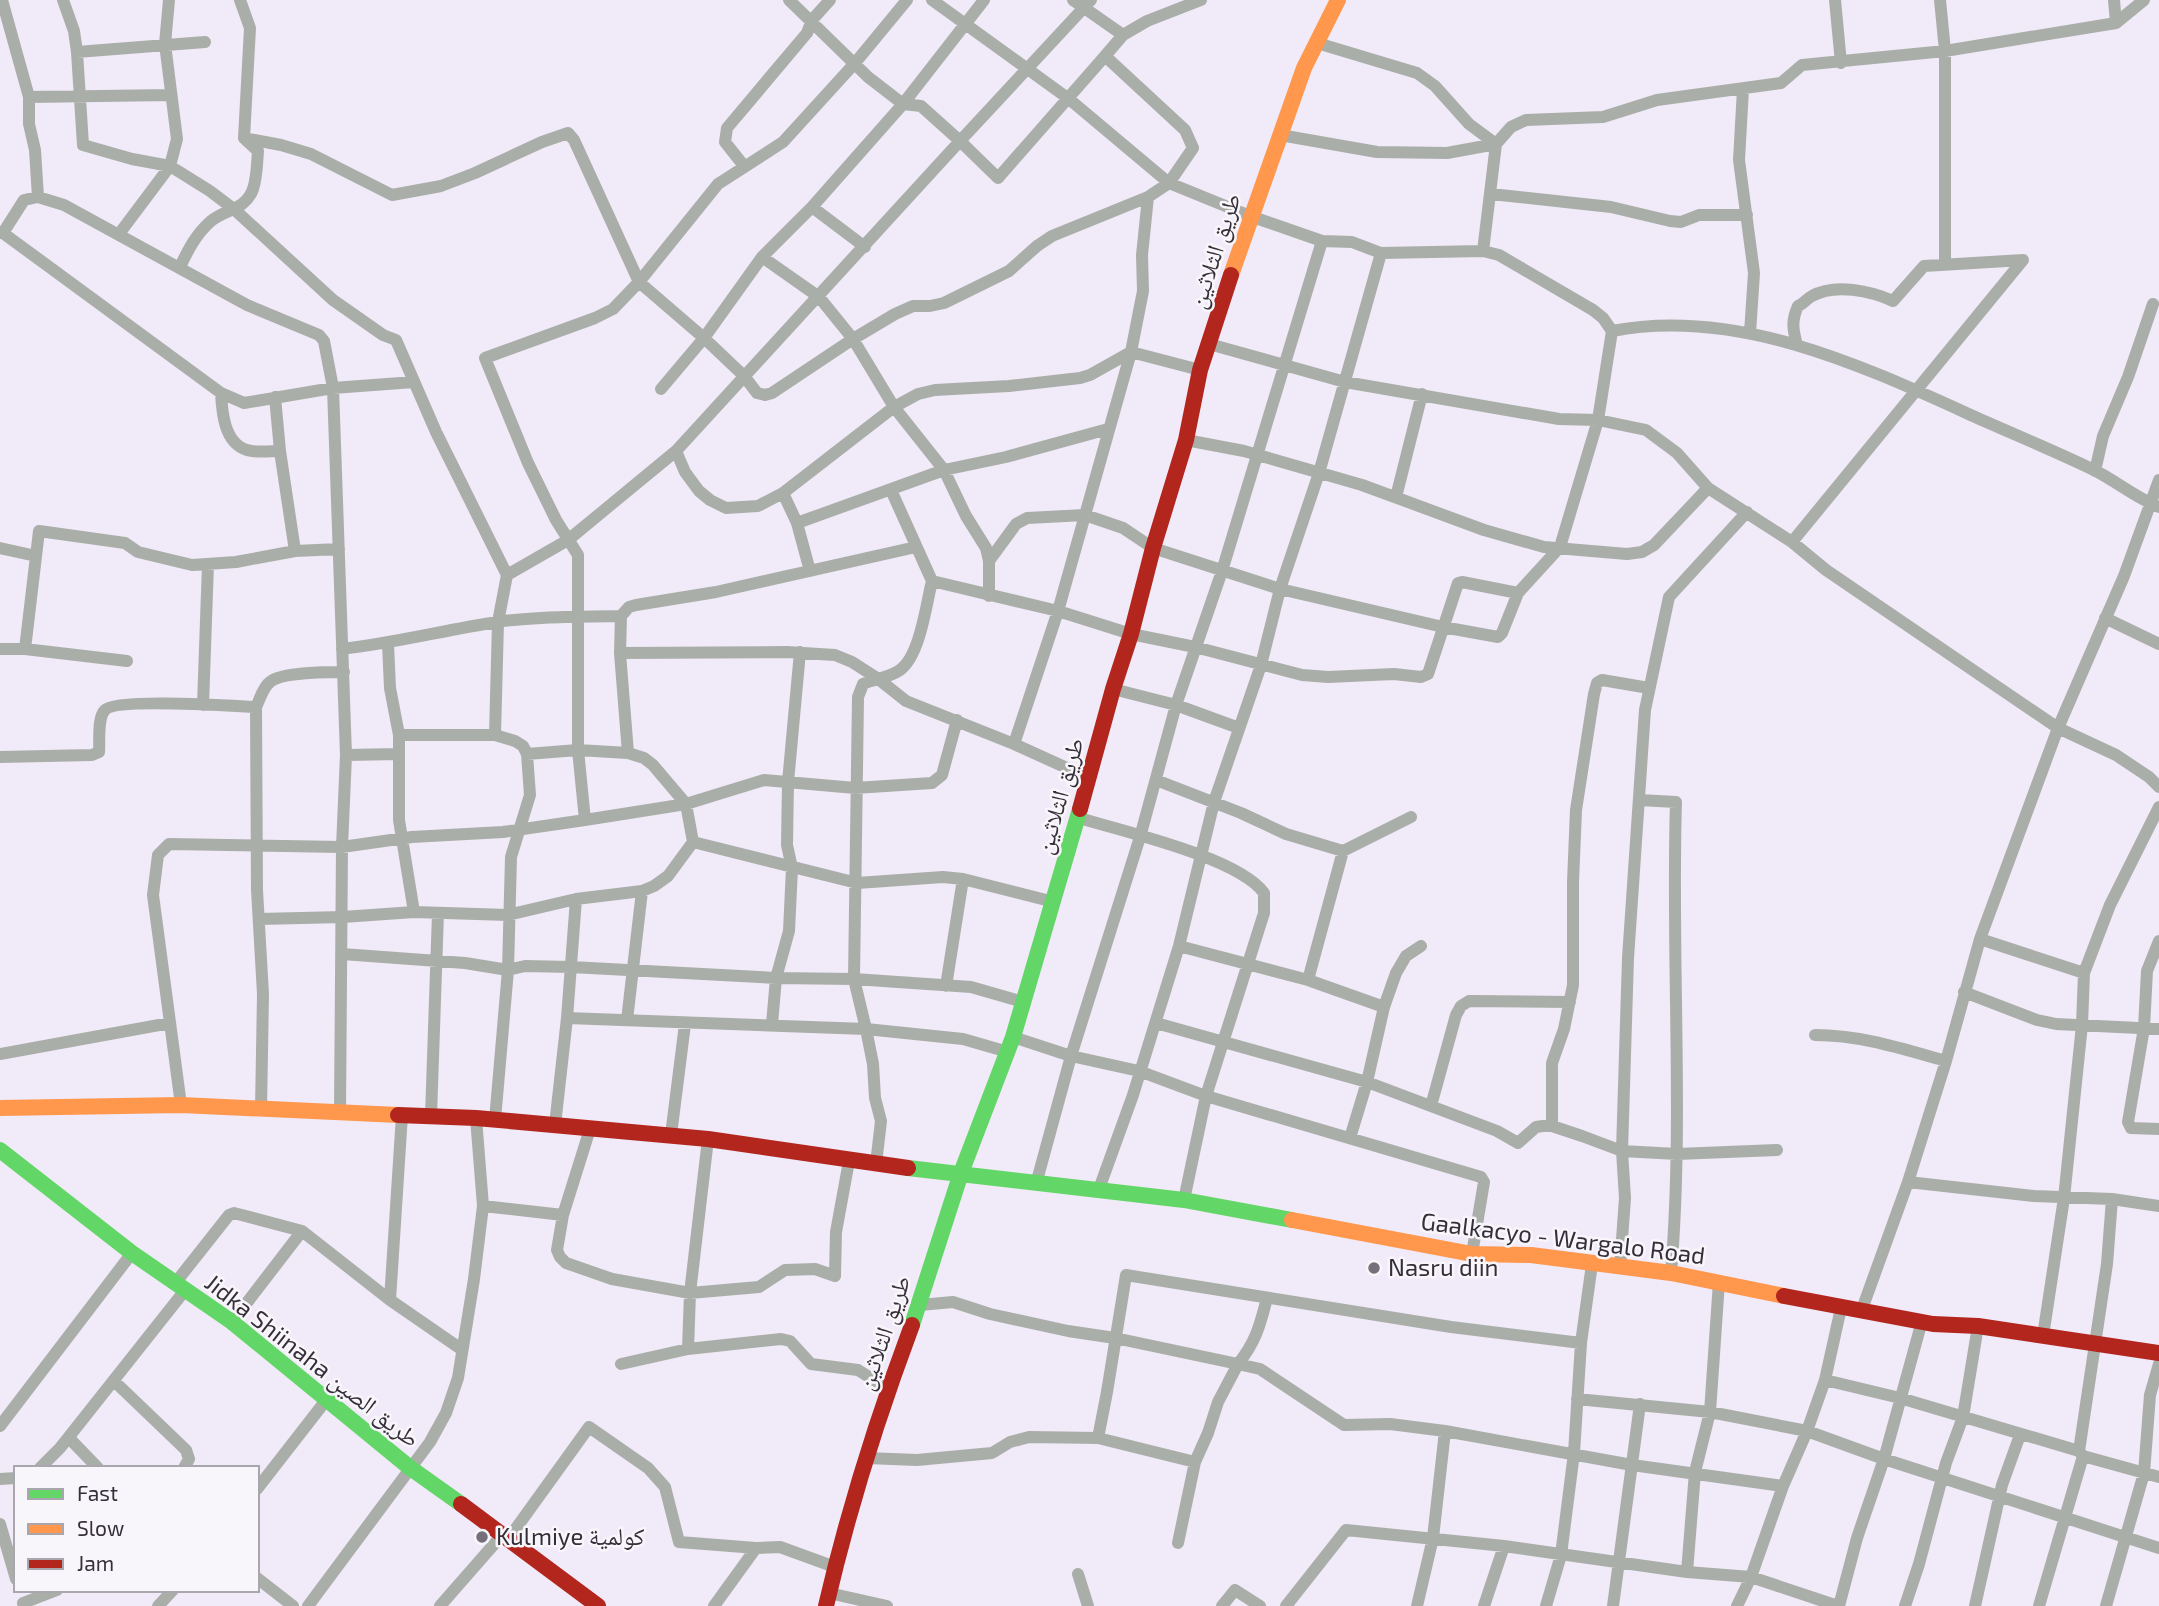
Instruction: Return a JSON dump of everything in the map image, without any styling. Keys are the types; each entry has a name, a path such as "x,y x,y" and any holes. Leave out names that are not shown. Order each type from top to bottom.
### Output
{"main road":[{"name":"طريق الثلاثين","path":"827,1600 888,1389 920,1305 961,1173 1008,1052 1054,902 1076,817 1186,440 1200,370 1250,216 1304,68 1338,0"},
{"name":"Gaalkacyo - Wargalo Road","path":"0,1108 181,1105 476,1118 708,1139 849,1161 1184,1200 1472,1254 1531,1255 1671,1273 1933,1324 1979,1326 2159,1353"},
{"name":"Jidka Shiinaha طريق الصين","path":"0,1150 132,1252 232,1322 409,1467 598,1606"}],"street":[{"path":"2,0 29,97 29,124 35,150 38,197"},
{"path":"63,0 74,31 77,52 83,145 132,159 170,166 235,210 333,300 383,335 396,340 436,432 508,575 498,622 495,735"},
{"path":"119,234 170,166 177,139 165,44 169,0"},
{"path":"240,0 250,28 244,138"},
{"path":"789,0 869,76 903,104 921,106 998,178 1123,35 1147,21 1201,0"},
{"path":"744,166 725,142 727,128 807,33 812,20 830,0"},
{"path":"585,820 578,750 578,555 528,463 485,358 613,309 639,282 718,184 783,142 855,63 907,0"},
{"path":"932,0 1069,99 1169,183 1250,216 1322,241 1352,242 1381,253 1483,251 1499,255 1515,262 1592,310 1603,318 1612,331 1598,420 1560,547 1518,593 1498,637 1280,589 1153,548 1124,528 1086,516 1027,518 1016,524 989,561"},
{"path":"662,389 705,338 762,257 812,207 903,104 984,0"},
{"path":"1835,0 1841,63"},
{"path":"1940,0 1945,51 1945,263"},
{"path":"2114,0 2116,23"},
{"path":"1483,251 1496,144 1511,127 1526,120 1603,117 1657,100 1781,83 1802,65 1945,51 2116,23 2144,0"},
{"path":"508,575 568,540 676,452 820,297 1000,95 1028,69 1082,3 1123,35"},
{"path":"77,52 205,42"},
{"path":"1317,43 1417,73 1435,86 1469,124 1496,144"},
{"path":"244,138 311,154 392,195 441,186 568,133 574,140 639,282 705,338 744,376 757,393 765,395 853,339 913,306 944,303 1009,271 1052,236 1148,197 1169,183 1193,148 1185,130 1105,56"},
{"path":"1743,89 1738,160 1754,273 1750,333"},
{"path":"29,97 170,95"},
{"path":"1280,135 1377,152 1447,153 1496,144"},
{"path":"180,267 187,250 205,227 213,219 235,210 249,197 255,179 258,151 244,138"},
{"path":"1491,194 1611,207 1681,222 1699,215 1747,215"},
{"path":"340,1112 342,847 346,755 333,388 324,341 319,335 247,305 64,205 38,197 24,200 1,233 221,393 244,403 333,388 414,382"},
{"path":"1014,744 1058,611 1131,352 1143,291 1142,255 1148,197"},
{"path":"812,207 865,247"},
{"path":"1036,1184 1071,1056 1140,837 1176,705 1222,570 1322,241"},
{"path":"1099,1189 1156,1023 1203,856 1214,802 1261,665 1280,589 1319,473 1381,253"},
{"path":"762,257 820,297 853,339 894,407 944,470 966,516 986,548 989,561 989,597"},
{"path":"1793,542 2023,260 1923,265 1894,301 1838,288 1811,296 1798,306 1795,314 1792,325 1797,345"},
{"path":"2095,471 2103,436 2128,376 2153,304"},
{"path":"1612,331 1662,325 1750,333 1797,345 1917,390 2095,471 2155,505"},
{"path":"1209,344 1346,382 1559,419 1598,420 1646,430 1677,453 1708,488 1793,542 1826,570 2058,728 2116,755 2159,787"},
{"path":"676,452 698,491 726,508 758,506 783,493 894,407 924,391 1080,378 1131,352 1200,370"},
{"path":"221,393 222,420 238,444 246,450 280,451"},
{"path":"1396,497 1422,394"},
{"path":"275,397 280,451 296,551"},
{"path":"797,523 944,470 1006,457 1108,429"},
{"path":"1186,440 1257,455 1319,473 1396,497 1494,533 1544,547 1627,554 1642,552 1654,545 1708,488"},
{"path":"1861,1312 1908,1182 1980,939 2058,728 2155,505 2159,480"},
{"path":"876,1164 881,1121 875,1098 873,1064 854,979 858,697 863,684 899,672 910,660 917,643 932,581 891,490"},
{"path":"783,493 797,523 810,571"},
{"path":"1620,1267 1625,1198 1622,1151 1628,946 1645,710 1669,597 1747,512"},
{"path":"24,649 39,531 125,543 138,552 192,565 236,562 296,551 339,549"},
{"path":"628,753 620,653 621,616 629,607 716,592 916,547"},
{"path":"0,548 36,556"},
{"path":"203,705 208,564"},
{"path":"932,581 989,597 1058,611 1131,634 1195,647 1302,675 1328,677 1394,674 1421,677 1428,674 1458,583 1518,593"},
{"path":"342,649 388,644 498,622 577,616 621,616"},
{"path":"2105,618 2159,644"},
{"path":"388,644 390,688 399,735 401,839 414,912"},
{"path":"0,649 24,649 127,661"},
{"path":"620,653 800,652 835,655 877,678 906,701 957,720 1089,778"},
{"path":"772,1024 776,978 789,930 792,869 787,845 788,782 800,652"},
{"path":"261,1110 263,994 257,847 256,707 270,682 278,678 303,673 344,672"},
{"path":"1552,1126 1552,1063 1564,1029 1573,985 1576,810 1594,694 1597,684 1602,680 1649,688"},
{"path":"1113,689 1176,705 1239,728"},
{"path":"0,757 92,755 99,752 103,713 107,707 122,704 256,707"},
{"path":"181,1105 152,895 158,855 169,844 342,847 401,839 503,832 585,820 686,804 754,782 855,788 936,781 942,775 957,720"},
{"path":"399,735 495,735 515,741 523,746 527,754 530,795 511,857 508,970 495,1121"},
{"path":"259,919 414,912 508,915 576,900 642,891 668,876 693,842 686,804 644,758 628,753 578,750 527,754"},
{"path":"346,755 399,754"},
{"path":"1156,780 1286,834 1343,851 1411,817"},
{"path":"1639,800 1676,802 1674,858 1677,1194 1671,1273"},
{"path":"2043,1336 2064,1198 2082,1025 2084,973 2110,905 2159,807"},
{"path":"1076,817 1203,856 1249,877 1264,893 1264,913 1206,1096 1184,1200"},
{"path":"693,842 792,869 857,883 943,877 963,879 1054,902"},
{"path":"1308,980 1343,851"},
{"path":"946,986 963,879"},
{"path":"626,1020 642,891"},
{"path":"555,1125 576,900"},
{"path":"431,1116 438,913"},
{"path":"1980,939 2084,973"},
{"path":"2159,941 2147,971 2144,1028 2129,1124 2131,1128 2159,1129"},
{"path":"1179,946 1308,980 1384,1007"},
{"path":"1350,1138 1367,1082 1384,1007 1396,973 1406,956 1421,946"},
{"path":"342,954 437,961 508,970 525,966 571,967 776,978 854,979 971,987 1023,1002"},
{"path":"1964,992 2037,1020 2159,1029"},
{"path":"1431,1106 1456,1015 1461,1006 1469,1001 1570,1002"},
{"path":"567,1018 866,1029 963,1039 1008,1052"},
{"path":"0,1054 170,1023"},
{"path":"1156,1023 1367,1082 1497,1131 1518,1143 1536,1127 1552,1126 1622,1151 1676,1154 1777,1150"},
{"path":"671,1135 685,1024"},
{"path":"1815,1035 1873,1041 1946,1061"},
{"path":"1013,1037 1071,1056 1139,1071 1206,1096 1481,1177 1484,1182 1472,1254"},
{"path":"390,1300 402,1115"},
{"path":"308,1606 430,1442 446,1413 458,1378 483,1206 476,1118"},
{"path":"590,1129 563,1215 557,1250 560,1257 566,1263 612,1279 690,1293 759,1287 785,1270 815,1269 835,1276 836,1231 849,1161"},
{"path":"688,1349 690,1293 708,1139"},
{"path":"1908,1182 2064,1198 2112,1199 2159,1206"},
{"path":"2039,1606 2081,1454 2107,1264 2112,1199"},
{"path":"483,1206 563,1215"},
{"path":"42,1466 114,1381 229,1215 234,1213 302,1231 390,1300 461,1349"},
{"path":"232,1322 302,1231"},
{"path":"0,1426 132,1252"},
{"path":"1546,1606 1561,1555 1574,1454 1581,1343 1592,1264"},
{"path":"1098,1438 1126,1275 1451,1326 1581,1343"},
{"path":"1687,1572 1695,1472 1710,1412 1719,1282"},
{"path":"1178,1543 1195,1462 1218,1402 1238,1364 1252,1348 1257,1337 1267,1298"},
{"path":"920,1305 953,1302 990,1314 1259,1369 1344,1425 1390,1424 1445,1431 1632,1465 1783,1486"},
{"path":"1737,1606 1751,1577 1783,1486 1807,1432 1825,1380 1841,1308"},
{"path":"1286,1606 1346,1530 1504,1546 1687,1572 1751,1577 1839,1606 1857,1538 1884,1459 1922,1321"},
{"path":"1905,1606 1942,1478 1963,1417 1979,1326"},
{"path":"621,1364 688,1349 781,1339 790,1341 811,1364 858,1370 888,1389"},
{"path":"2106,1606 2144,1473 2150,1395 2159,1364"},
{"path":"1825,1380 1900,1398 2159,1477"},
{"path":"114,1381 186,1450 190,1459 185,1466"},
{"path":"259,1486 327,1399"},
{"path":"1577,1399 1710,1412 1807,1432 2159,1548"},
{"path":"1613,1606 1621,1562 1640,1404"},
{"path":"440,1606 506,1536 589,1427 649,1468 665,1487 679,1542 780,1548 835,1567"},
{"path":"1417,1606 1433,1538 1445,1431"},
{"path":"1975,1606 2000,1495 2015,1442 2020,1435"},
{"path":"68,1437 96,1466"},
{"path":"866,1458 917,1460 992,1453 1010,1442 1029,1437 1098,1438 1195,1462"},
{"path":"0,1524 14,1572"},
{"path":"1484,1606 1504,1546"},
{"path":"714,1606 756,1548"},
{"path":"1078,1574 1088,1606"},
{"path":"259,1580 293,1606"},
{"path":"1222,1606 1235,1590 1260,1606"},
{"path":"22,1600 50,1592"},
{"path":"158,1606 171,1592"},
{"path":"827,1600 887,1606"}],"traffic: fast":[{"path":"912,1325 961,1173 1013,1037 1080,809"},
{"path":"0,1150 132,1253 232,1322 409,1467 461,1504"},
{"path":"908,1168 1184,1200 1292,1220"}],"traffic: slow":[{"path":"1231,275 1304,68 1338,0"},
{"path":"0,1108 181,1105 398,1115"},
{"path":"1292,1220 1472,1254 1531,1255 1671,1273 1784,1296"}],"traffic: jam":[{"path":"1080,809 1186,440 1200,370 1231,275"},
{"path":"398,1115 476,1118 708,1139 908,1168"},
{"path":"1784,1296 1933,1324 1978,1326 2159,1353"},
{"path":"826,1606 864,1464 912,1325"},
{"path":"461,1504 598,1606"}],"place":[{"name":"Nasru diin","path":"1374,1268"},
{"name":"Kulmiye كولمية","path":"482,1537"}]}
